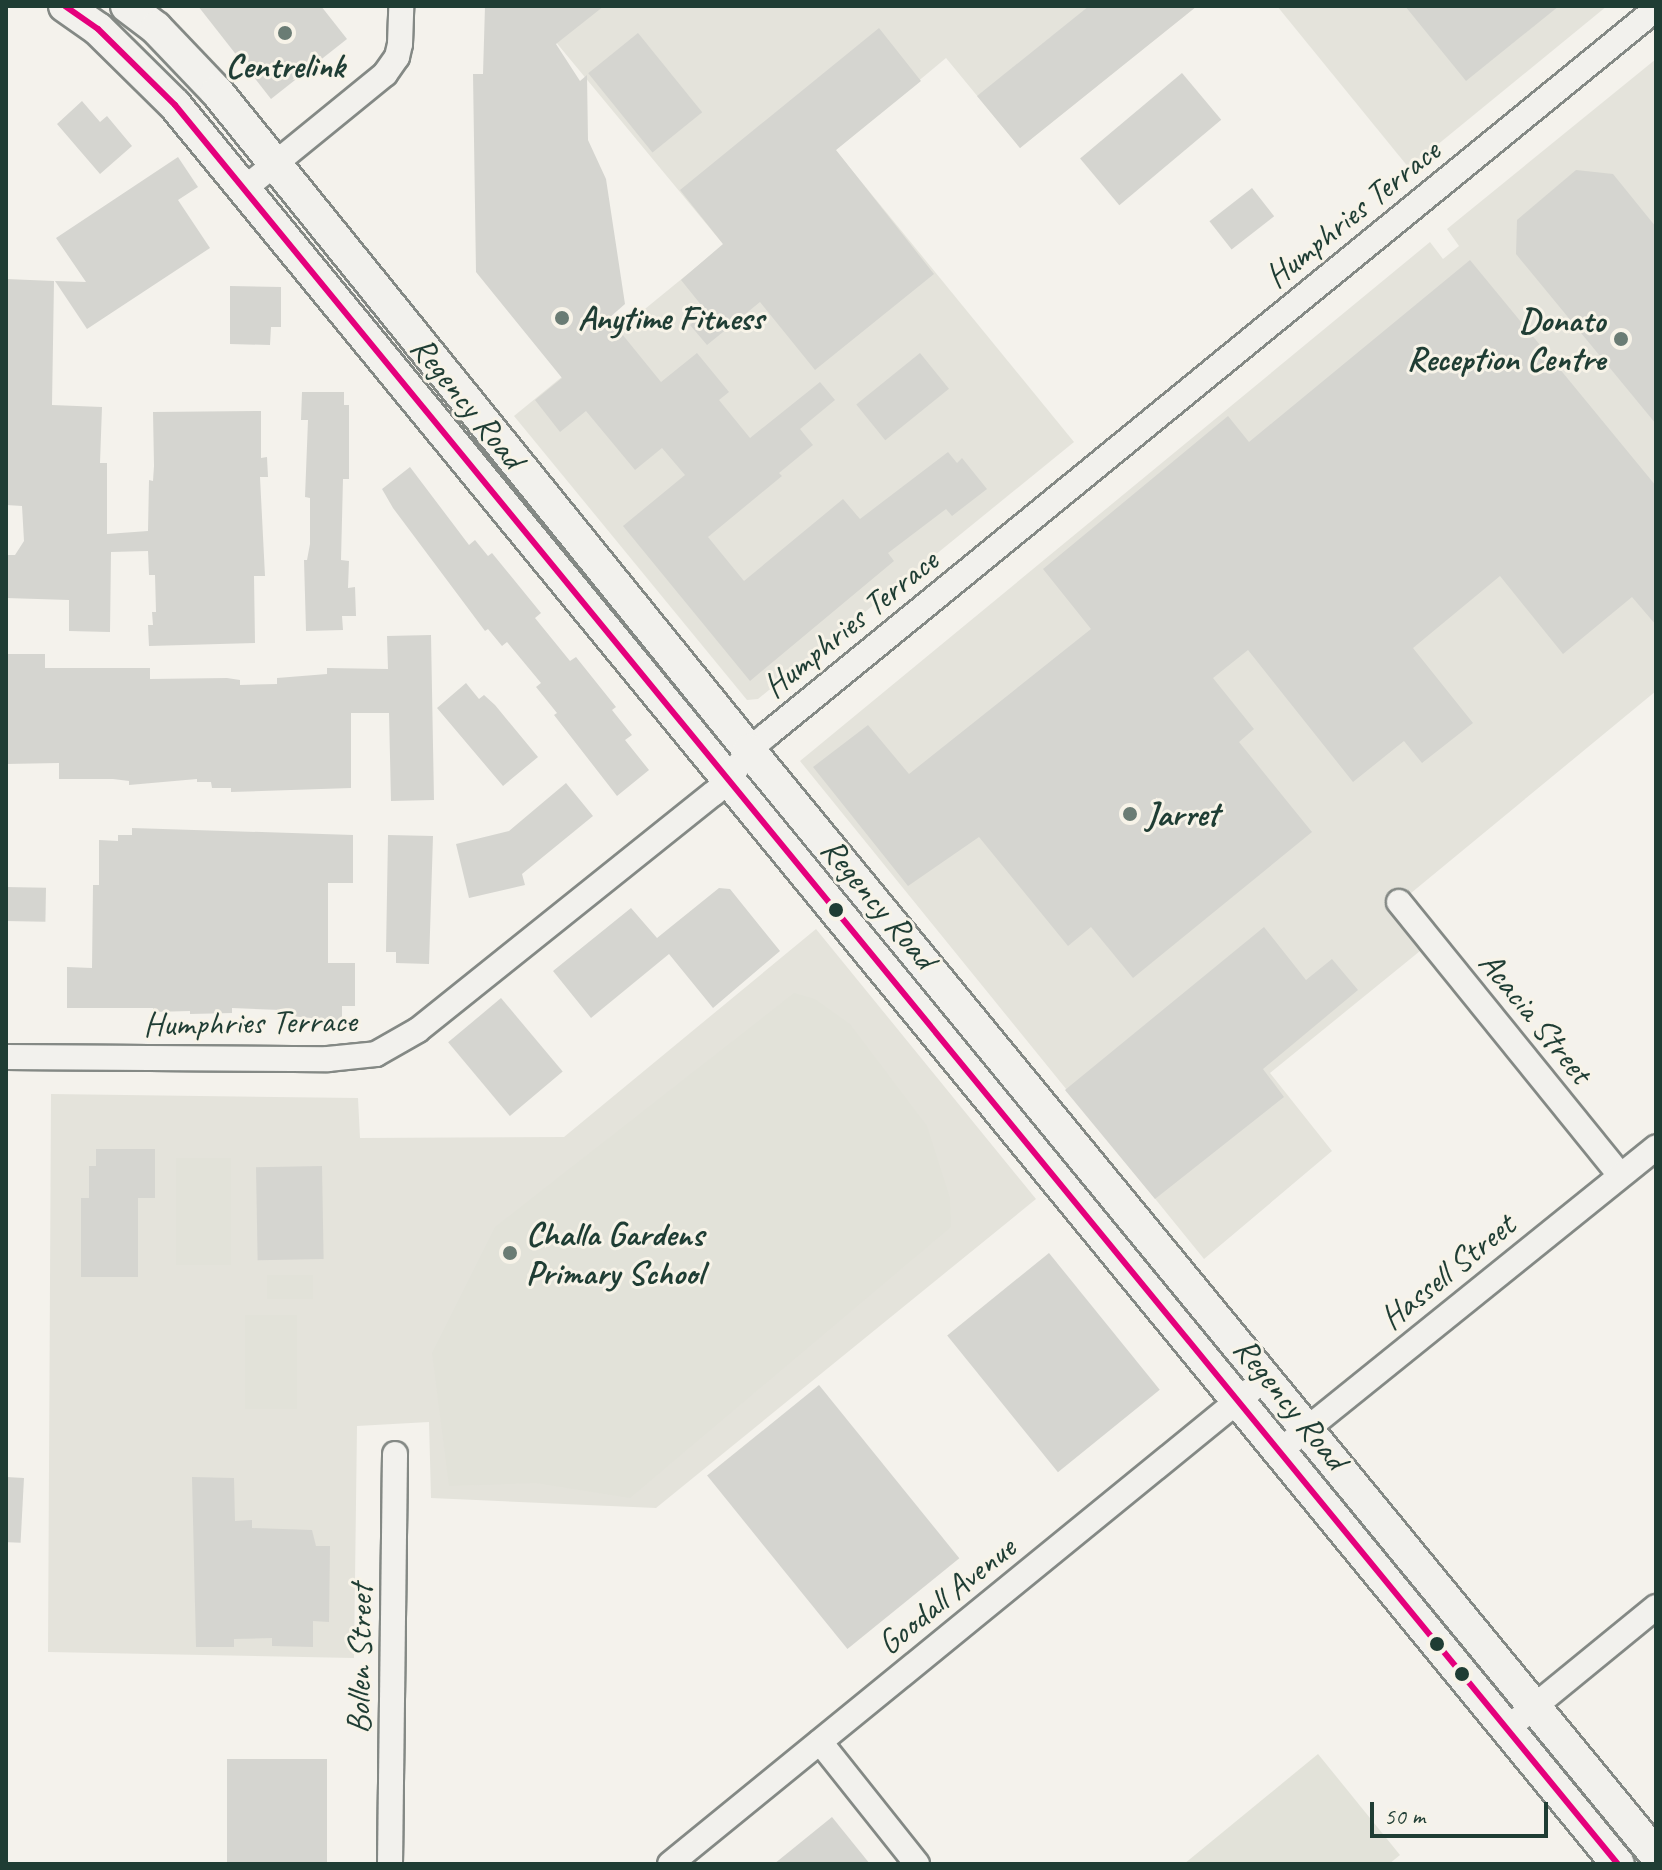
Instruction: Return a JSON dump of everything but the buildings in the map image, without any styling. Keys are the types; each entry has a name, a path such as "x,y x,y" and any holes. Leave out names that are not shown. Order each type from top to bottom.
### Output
{"main road":[{"name":"Regency Road","path":"65,6 98,29 175,105 1508,1728 1608,1861"},
{"name":"Regency Road","path":"127,6 156,28 217,92 276,163 749,750 1647,1843"}],"street":[{"path":"244,189 385,74 397,57 401,6"},
{"name":"Humphries Terrace","path":"6,1057 328,1059 376,1054 418,1030 728,781 749,750 1656,9"},
{"name":"Acacia Street","path":"1399,902 1620,1175"},
{"name":"Hassell Street","path":"1281,1450 1656,1147"},
{"name":"Goodall Avenue","path":"670,1864 1264,1379"},
{"name":"Bollen Street","path":"390,1864 395,1454"},
{"path":"1508,1728 1656,1607"},
{"path":"820,1742 917,1864"},
{"path":"1608,1861 1647,1843"}],"shaded area":[{"path":"526,6 1197,6 1020,148 946,58 723,244"},
{"path":"1277,6 1607,6 1409,168"},
{"path":"1656,59 1656,691 1388,912 1420,951 1270,1073 1332,1151 1204,1259 800,761 1430,242 1443,259 1459,246 1447,229"},
{"path":"837,152 1074,442 758,699 747,700 514,416"},
{"name":"Challa Gardens Primary School","path":"816,929 1036,1199 656,1508 431,1498 429,1422 357,1426 354,1658 48,1652 51,1094 358,1098 360,1138 564,1137"},
{"path":"794,993 815,999 850,1024 927,1126 950,1198 951,1227 630,1498 536,1483 449,1486 432,1353 495,1227"},
{"path":"176,1158 231,1158 231,1265 176,1265"},
{"path":"267,1275 313,1275 313,1299 267,1299"},
{"path":"245,1315 297,1315 297,1409 245,1409"},
{"path":"1318,1754 1400,1855 1389,1864 1184,1864"}],"transit line":[{"path":"65,6 98,29 175,105 1618,1864"}],"place":[{"name":"Centrelink","path":"285,33"},
{"name":"Anytime Fitness","path":"562,318"},
{"name":"Donato Reception Centre","path":"1621,339"},
{"name":"Jarret","path":"1130,814"},
{"name":"Challa Gardens Primary School","path":"510,1253"}]}
